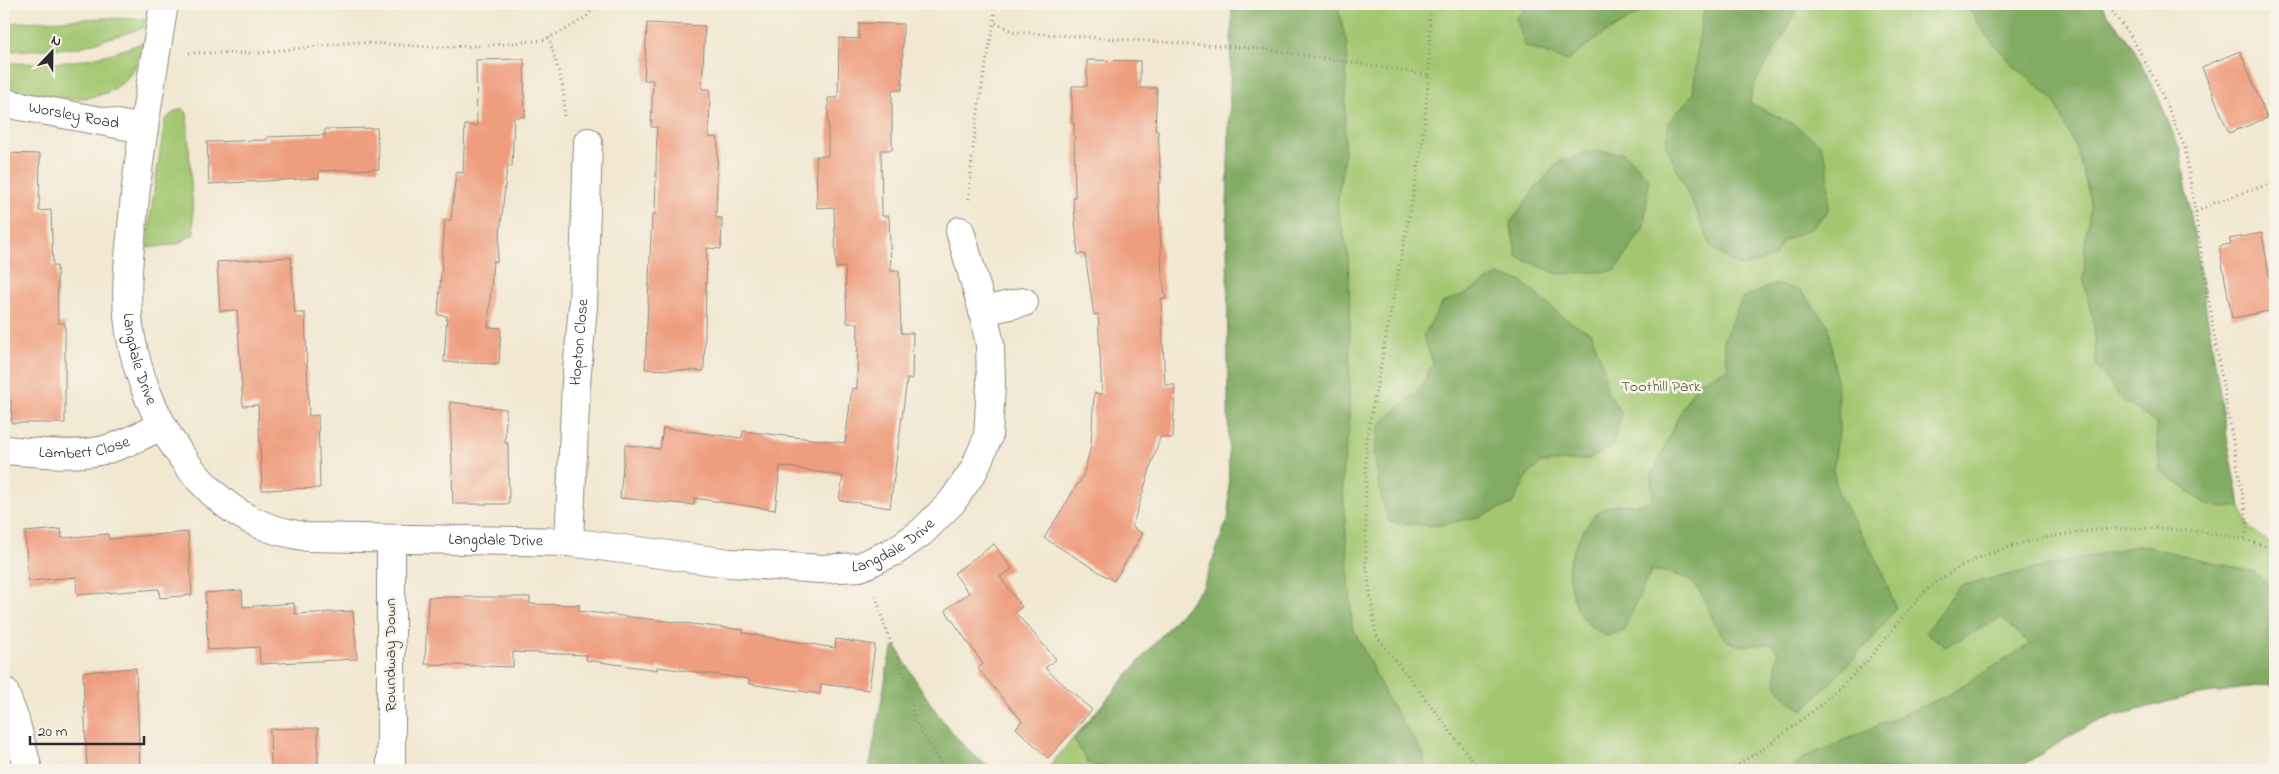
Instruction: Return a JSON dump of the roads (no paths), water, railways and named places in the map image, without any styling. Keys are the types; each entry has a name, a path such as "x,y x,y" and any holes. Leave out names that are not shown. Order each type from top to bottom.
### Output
{"street":[{"name":"Langdale Drive","path":"164,4 144,128 132,222 128,300 131,338 143,380 162,425 181,458 209,489 237,512 267,527 307,537 569,542 730,563 821,570 860,567 895,551 922,532 952,502 974,470 988,436 991,384 990,345 983,310 960,230"},
{"name":"Worsley Road","path":"4,103 144,128"},
{"name":"Hopton Close","path":"569,542 576,383 583,306 588,142"},
{"path":"983,310 1024,302"},
{"name":"Lambert Close","path":"4,450 35,453 94,452 130,440 162,425"},
{"name":"Roundway Down","path":"391,540 391,770"},
{"path":"4,691 15,720 28,770"}],"park label":[{"name":"Toothill Park","path":"1661,387"}]}
